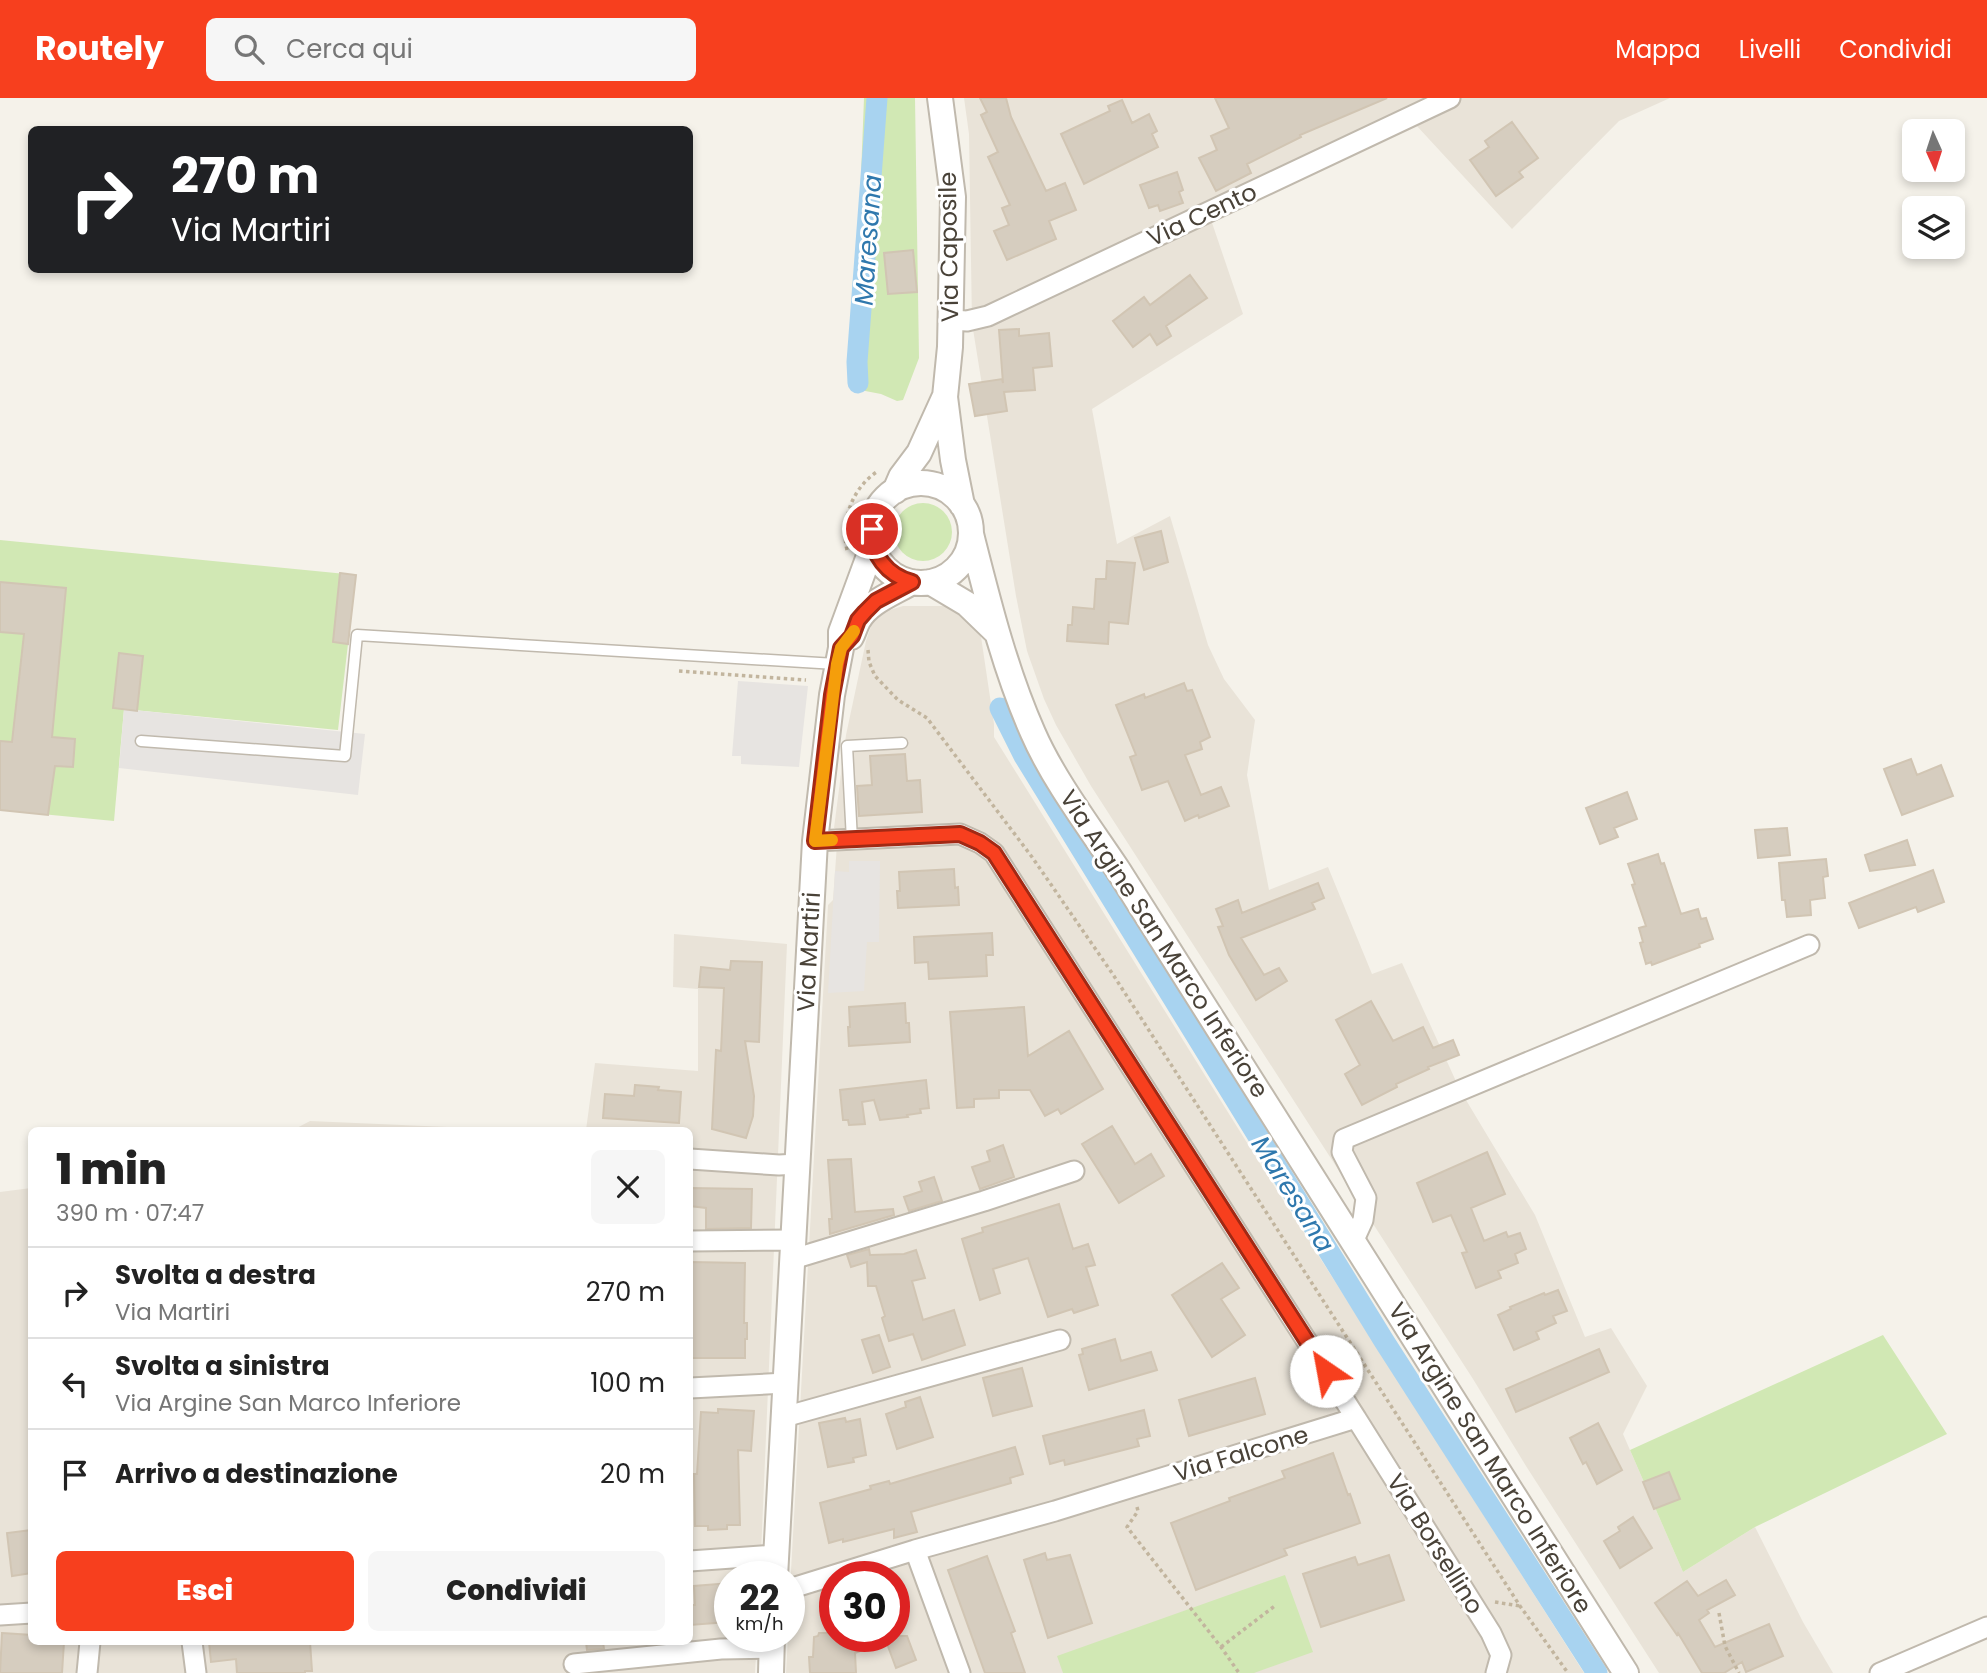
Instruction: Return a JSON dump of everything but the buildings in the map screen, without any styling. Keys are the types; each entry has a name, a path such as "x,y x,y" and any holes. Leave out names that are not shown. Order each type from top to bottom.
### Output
{"street":[{"name":"Via Caposile","path":"940,98 953,197 951,320 945,397 962,505"},
{"name":"Via Cento","path":"951,320 967,321 988,316 1450,98"},
{"name":"Via Caposile","path":"895,491 919,453 945,397"},
{"path":"873,545 874,516 895,491 914,484 932,485 953,494 962,505"},
{"name":"Via Argine San Marco Inferiore","path":"962,505 969,520 1019,699 1029,724 1057,775 1626,1673"},
{"path":"921,582 945,576 958,566 968,550 971,534"},
{"name":"Via Argine San Marco Inferiore","path":"873,545 878,558 889,571 899,577 921,582 967,604 999,635"},
{"name":"Via Martiri","path":"844,647 841,632 873,545"},
{"name":"Via Martiri","path":"776,1561 815,841 844,647 858,620 876,601 921,582"},
{"path":"815,841 960,834 994,853 1356,1418"},
{"path":"1353,1242 1363,1220 1366,1198 1342,1152 1344,1139 1809,945"},
{"path":"693,1159 798,1164"},
{"path":"693,1241 793,1249 984,1201 1074,1171"},
{"path":"784,1417 1060,1340"},
{"path":"693,1388 786,1383"},
{"name":"Via Falcone","path":"805,1584 1131,1488 1356,1418"},
{"name":"Via Borsellino","path":"1356,1418 1491,1633 1501,1655 1496,1673"},
{"path":"915,1550 960,1673"},
{"path":"693,1561 714,1562"},
{"path":"0,1615 28,1613"},
{"path":"1880,1673 1987,1628"},
{"path":"87,1673 90,1645"},
{"path":"192,1645 196,1673"},
{"path":"574,1664 720,1648 772,1653"}],"lane":[{"path":"141,741 345,756 357,635 844,647"},
{"path":"852,840 848,746 902,743"}],"path":[{"path":"844,647 866,635 869,662 875,676 898,700 926,718 1019,840 1105,963 1520,1606 1568,1673"},
{"path":"1131,1488 1138,1511 1127,1527 1239,1673"},
{"path":"1221,1647 1276,1605"},
{"path":"1719,1613 1725,1646 1739,1673"}],"shaded area":[{"path":"964,98 1670,98 1619,121 1512,229 1404,112 1208,211 1243,314 1092,409 1117,544 1170,516 1208,645 1224,679 1255,720 1247,775 1269,890 1328,867 1372,974 1402,963 1460,1090 1535,1215 1585,1337 1611,1328 1647,1386 1623,1434 1683,1572 1755,1527 1803,1622 1833,1673 1659,1673 1091,786 1056,725 1027,651 972,323 969,134"},
{"path":"903,606 951,606 980,630 994,737 1259,1162 1584,1673 786,1673 787,1652 805,1652 805,1561 792,1561 828,905 833,900 838,830 834,828 846,735 873,620 883,612"},
{"path":"738,681 808,686 799,767 741,764 741,756 732,756"},
{"path":"124,709 365,734 358,795 119,768"},
{"path":"849,861 880,861 879,942 867,942 864,991 828,993 835,871 849,872"},
{"path":"674,934 787,944 761,1561 714,1561 714,1652 756,1652 755,1673 0,1673 0,1192 28,1188 28,1645 693,1645 693,1127 586,1127 595,1063 698,1071 698,989 673,987"},
{"path":"310,1121 446,1127 299,1127"}],"green space":[{"path":"864,98 915,98 919,358 903,400 897,401 881,394 860,390 853,380"},
{"path":"917,503 929,503 944,511 952,526 952,538 944,553 929,561 917,561 902,553 894,538 894,526 902,511"},
{"path":"0,540 356,575 338,730 124,709 114,821 0,810"},
{"path":"1883,1335 1947,1434 1755,1527 1683,1572 1630,1450"},
{"path":"1285,1575 1313,1652 1254,1673 1063,1673 1057,1656"}],"waterway":[{"name":"Maresana","path":"858,383 857,362 877,98"},
{"name":"Maresana","path":"1000,708 1024,756 1384,1341 1597,1673"}],"slow traffic":[{"path":"832,840 815,841 837,664 841,648 854,631"}],"route":[{"path":"872,529 873,546 881,562 889,571 912,582 876,601 858,620 852,636 841,648 832,695 815,841 960,834 994,853 1326,1371"}]}
